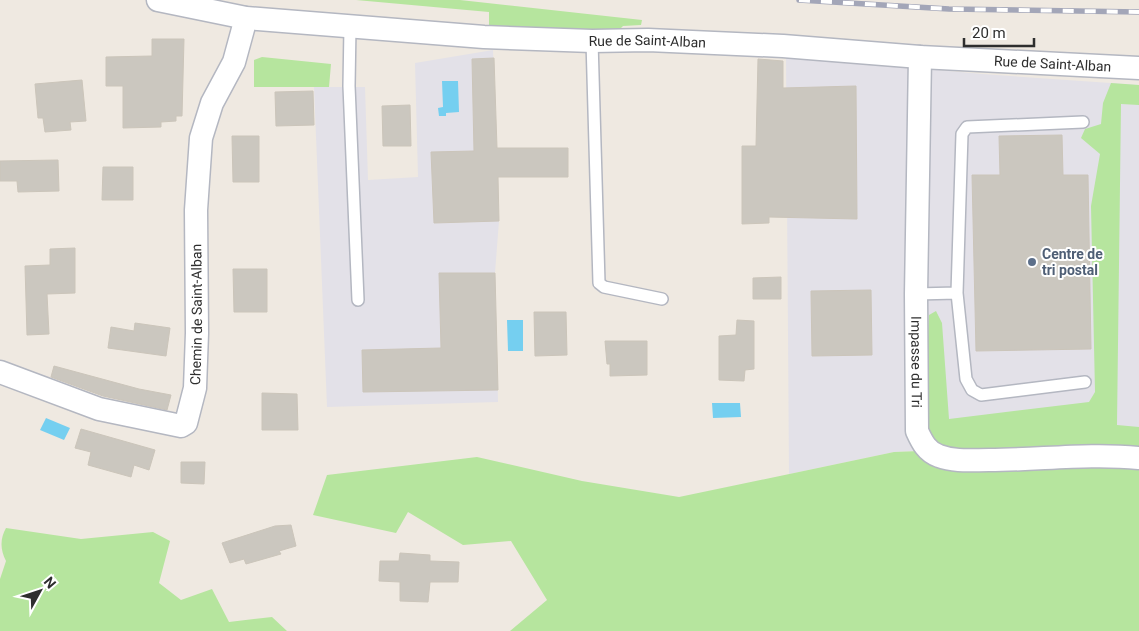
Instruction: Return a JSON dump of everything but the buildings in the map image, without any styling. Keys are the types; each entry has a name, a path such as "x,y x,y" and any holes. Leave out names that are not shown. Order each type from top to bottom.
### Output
{"street":[{"name":"Rue de Saint-Alban","path":"158,0 246,18 484,38 592,41 648,40 773,45 920,57 1139,68"},
{"name":"Chemin de Saint-Alban","path":"0,372 99,409 181,426 186,423 195,379 197,333 196,210 201,138 212,103 234,62 246,18"},
{"name":"Impasse du Tri","path":"920,57 916,294 917,431 924,446 938,456 956,460 1024,460 1101,456 1139,458"}],"lane":[{"path":"350,26 349,86 358,300"},
{"path":"592,41 599,283 604,287 662,299"},
{"path":"1083,122 967,127 962,134 957,293 966,379 972,390 981,395 1085,382"},
{"path":"916,294 957,293"}],"shaded area":[{"path":"493,50 499,221 495,273 498,402 327,407 314,87 365,87 368,180 418,177 415,63"},
{"path":"786,56 982,74 1139,85 1139,438 894,452 789,474"}],"green space":[{"path":"356,0 460,0 642,20 641,25 623,26 619,30 497,31 489,26 489,12"},
{"path":"262,57 331,64 329,87 254,87 254,60"},
{"path":"1111,83 1139,85 1139,105 1121,104 1117,425 1139,427 1139,451 959,457 936,445 924,425 929,315 936,311 942,323 949,419 1089,402 1095,392 1091,206 1100,154 1081,138 1085,129 1101,124 1103,103"},
{"path":"920,451 1139,465 1139,631 510,631 547,600 511,541 463,545 408,512 396,533 313,515 327,475 477,457 582,481 679,497 894,452"},
{"path":"6,528 81,539 153,532 170,541 159,583 181,600 212,589 229,622 272,617 287,631 0,631 0,579 6,561 2,544"}],"water":[{"path":"442,81 458,81 459,112 446,113 446,116 439,116 438,108 443,107"},
{"path":"507,320 523,320 523,351 508,351"},
{"path":"712,403 740,403 741,417 713,418"},
{"path":"46,418 70,428 64,440 40,430"}],"railway":[{"path":"799,0 949,9 1139,12"}],"place":[{"name":"Centre de tri postal","path":"1032,262"}]}
